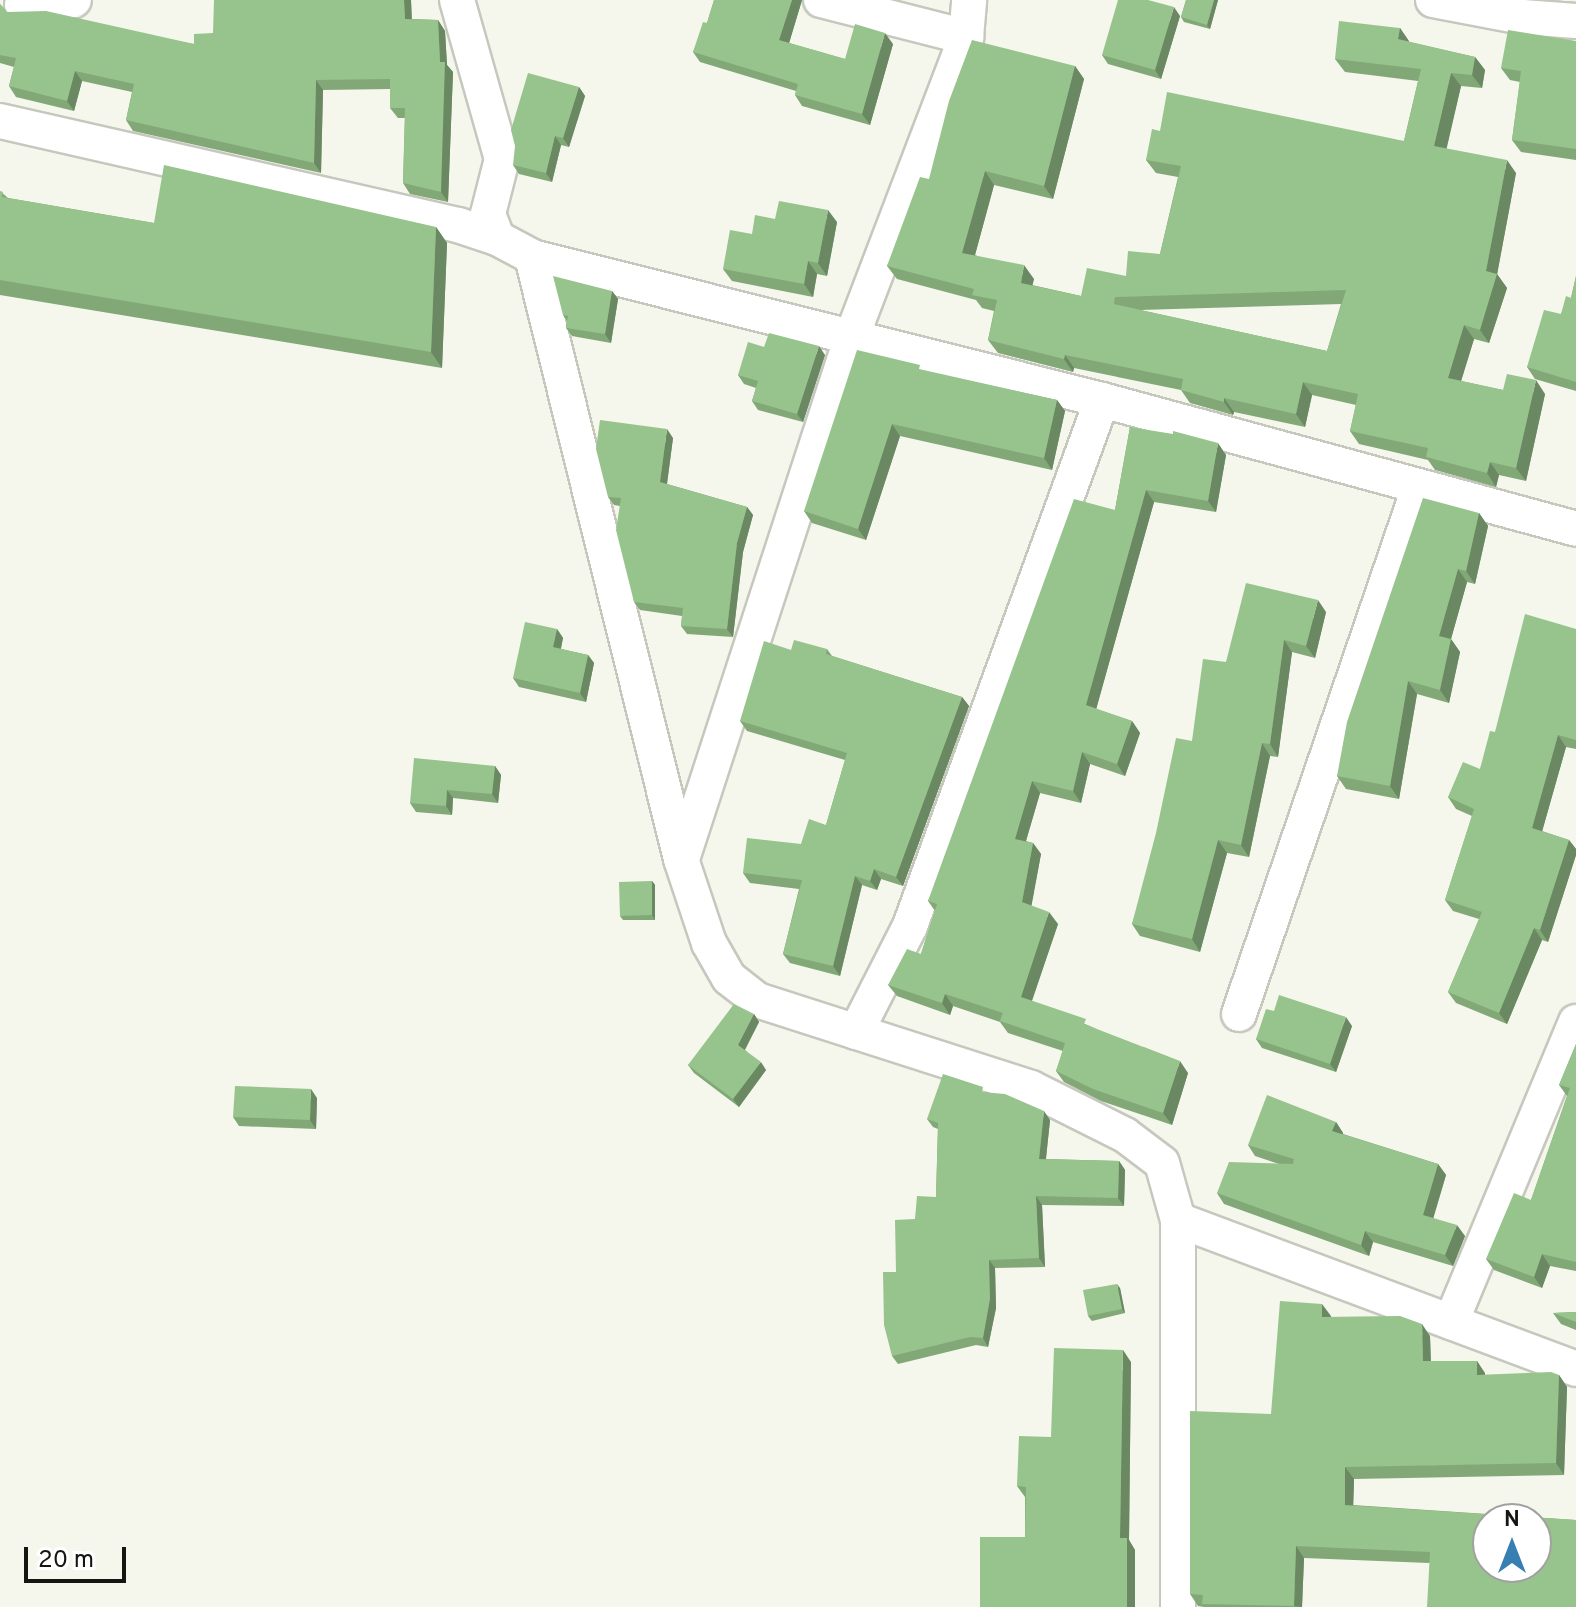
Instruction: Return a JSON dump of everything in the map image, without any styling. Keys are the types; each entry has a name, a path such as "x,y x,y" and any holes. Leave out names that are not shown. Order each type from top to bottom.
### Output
{"street":[{"path":"22,4 74,0"},
{"path":"457,0 502,159 488,214 497,238"},
{"path":"821,0 966,37"},
{"path":"681,859 852,336 966,37 969,0"},
{"path":"1433,0 1522,17 1576,21"},
{"path":"0,121 458,225 497,238 532,257 1102,400 1576,529"},
{"path":"532,257 681,859 709,943 729,978 757,1000 1031,1088 1125,1135 1162,1163 1178,1220 1178,1607"},
{"path":"856,1032 910,926 1102,400"},
{"path":"1239,1014 1419,488"},
{"path":"1451,1322 1576,1022"},
{"path":"1178,1220 1576,1369"}],"building":[{"path":"214,0 404,0 405,19 438,20 440,62 445,62 441,192 403,183 405,108 390,108 390,79 316,80 314,163 126,120 134,84 75,71 67,101 9,86 16,58 0,55 0,4 7,12 46,11 194,44 194,34 213,33"},
{"path":"714,0 792,0 779,40 845,59 855,24 885,33 862,114 795,95 798,84 693,52"},
{"path":"1118,0 1148,0 1174,7 1155,70 1102,55"},
{"path":"1186,0 1214,0 1207,25 1181,17"},
{"path":"1339,21 1400,28 1398,39 1475,57 1472,75 1451,73 1434,146 1507,160 1486,271 1497,274 1480,330 1464,325 1448,378 1503,390 1507,374 1536,380 1516,468 1490,462 1487,473 1426,457 1428,448 1350,431 1358,394 1303,382 1296,414 1224,398 1224,402 1181,390 1183,379 1065,355 1064,359 988,340 997,300 972,295 974,289 887,266 920,177 929,179 949,101 972,40 1075,66 1044,186 985,171 962,253 1024,265 1021,283 1081,296 1087,268 1126,276 1128,251 1160,254 1181,166 1146,160 1152,129 1160,131 1167,92 1404,141 1421,69 1335,59","holes":["1346,290 1327,351 1114,304 1115,297"]},
{"path":"1508,30 1576,41 1576,149 1512,140 1521,71 1501,68"},
{"path":"528,73 579,87 563,138 555,136 546,173 513,165 515,146 511,130"},
{"path":"164,165 436,227 431,352 0,280 0,191 3,192 2,197 154,223"},
{"path":"779,201 828,210 818,263 808,261 804,284 723,269 730,230 752,234 755,215 775,219"},
{"path":"553,276 612,291 605,334 566,328 568,316 563,315"},
{"path":"1576,276 1576,382 1527,367 1544,310 1561,314 1566,296 1571,298"},
{"path":"769,333 819,346 797,414 752,401 758,381 738,375 748,342 764,347"},
{"path":"857,350 920,365 919,369 1057,400 1044,458 892,424 858,529 804,511"},
{"path":"600,420 667,429 660,482 747,507 737,543 727,629 681,626 683,608 634,602 616,530 621,498 608,497 596,449"},
{"path":"1130,427 1173,434 1173,431 1218,443 1208,501 1146,490 1086,705 1132,721 1117,764 1082,752 1073,791 1032,781 1015,839 1033,843 1022,902 1049,912 1021,997 1086,1019 1084,1024 1180,1061 1163,1113 1093,1089 1056,1071 1065,1043 1000,1021 1003,1013 945,994 942,1003 888,985 907,949 921,954 937,904 928,901 1074,499 1115,510"},
{"path":"1423,498 1479,513 1466,571 1458,569 1439,636 1451,639 1440,690 1408,681 1390,786 1337,776 1347,722"},
{"path":"1246,583 1318,600 1306,646 1284,640 1270,744 1262,743 1241,845 1218,840 1192,939 1132,924 1156,833 1176,738 1192,741 1203,659 1226,662"},
{"path":"1525,614 1576,629 1576,740 1558,735 1532,828 1569,840 1540,930 1534,928 1499,1013 1448,992 1482,912 1445,900 1474,809 1448,797 1463,762 1480,769 1490,731 1495,732"},
{"path":"525,622 557,629 553,647 588,655 580,693 513,678"},
{"path":"794,640 827,649 826,654 962,697 896,877 874,869 870,881 855,876 833,966 783,954 802,880 743,873 747,838 801,844 809,819 826,825 847,753 740,721 764,641 791,650"},
{"path":"414,758 495,766 492,794 447,790 446,806 410,803"},
{"path":"652,881 652,915 620,916 619,882"},
{"path":"1279,995 1346,1017 1330,1064 1256,1039 1266,1009 1274,1011"},
{"path":"734,1004 754,1014 738,1045 761,1062 733,1099 688,1065"},
{"path":"1576,1044 1576,1262 1542,1254 1534,1277 1486,1259 1514,1193 1531,1200 1570,1088 1559,1085"},
{"path":"943,1074 983,1087 982,1092 1005,1094 1044,1111 1039,1159 1119,1161 1118,1198 1036,1196 1039,1258 989,1260 990,1299 983,1338 970,1337 892,1356 884,1325 883,1272 896,1272 895,1220 915,1219 917,1196 936,1197 938,1123 927,1119"},
{"path":"235,1086 311,1089 310,1120 233,1117"},
{"path":"1267,1095 1336,1122 1332,1131 1438,1164 1423,1215 1457,1225 1445,1255 1365,1231 1361,1245 1217,1193 1229,1162 1293,1164 1294,1159 1248,1145"},
{"path":"1117,1284 1122,1309 1088,1316 1083,1290"},
{"path":"1280,1301 1322,1304 1322,1317 1400,1316 1422,1324 1423,1361 1477,1361 1477,1375 1551,1372 1559,1375 1556,1463 1345,1467 1345,1505 1472,1513 1472,1583 1552,1583 1552,1518 1576,1520 1576,1607 1427,1607 1430,1552 1296,1546 1294,1606 1202,1604 1203,1595 1190,1594 1190,1411 1271,1414"},
{"path":"1576,1312 1576,1322 1553,1313"},
{"path":"1054,1348 1123,1350 1120,1538 1127,1538 1127,1607 980,1607 980,1537 1025,1537 1026,1487 1017,1486 1019,1436 1051,1437"}]}
